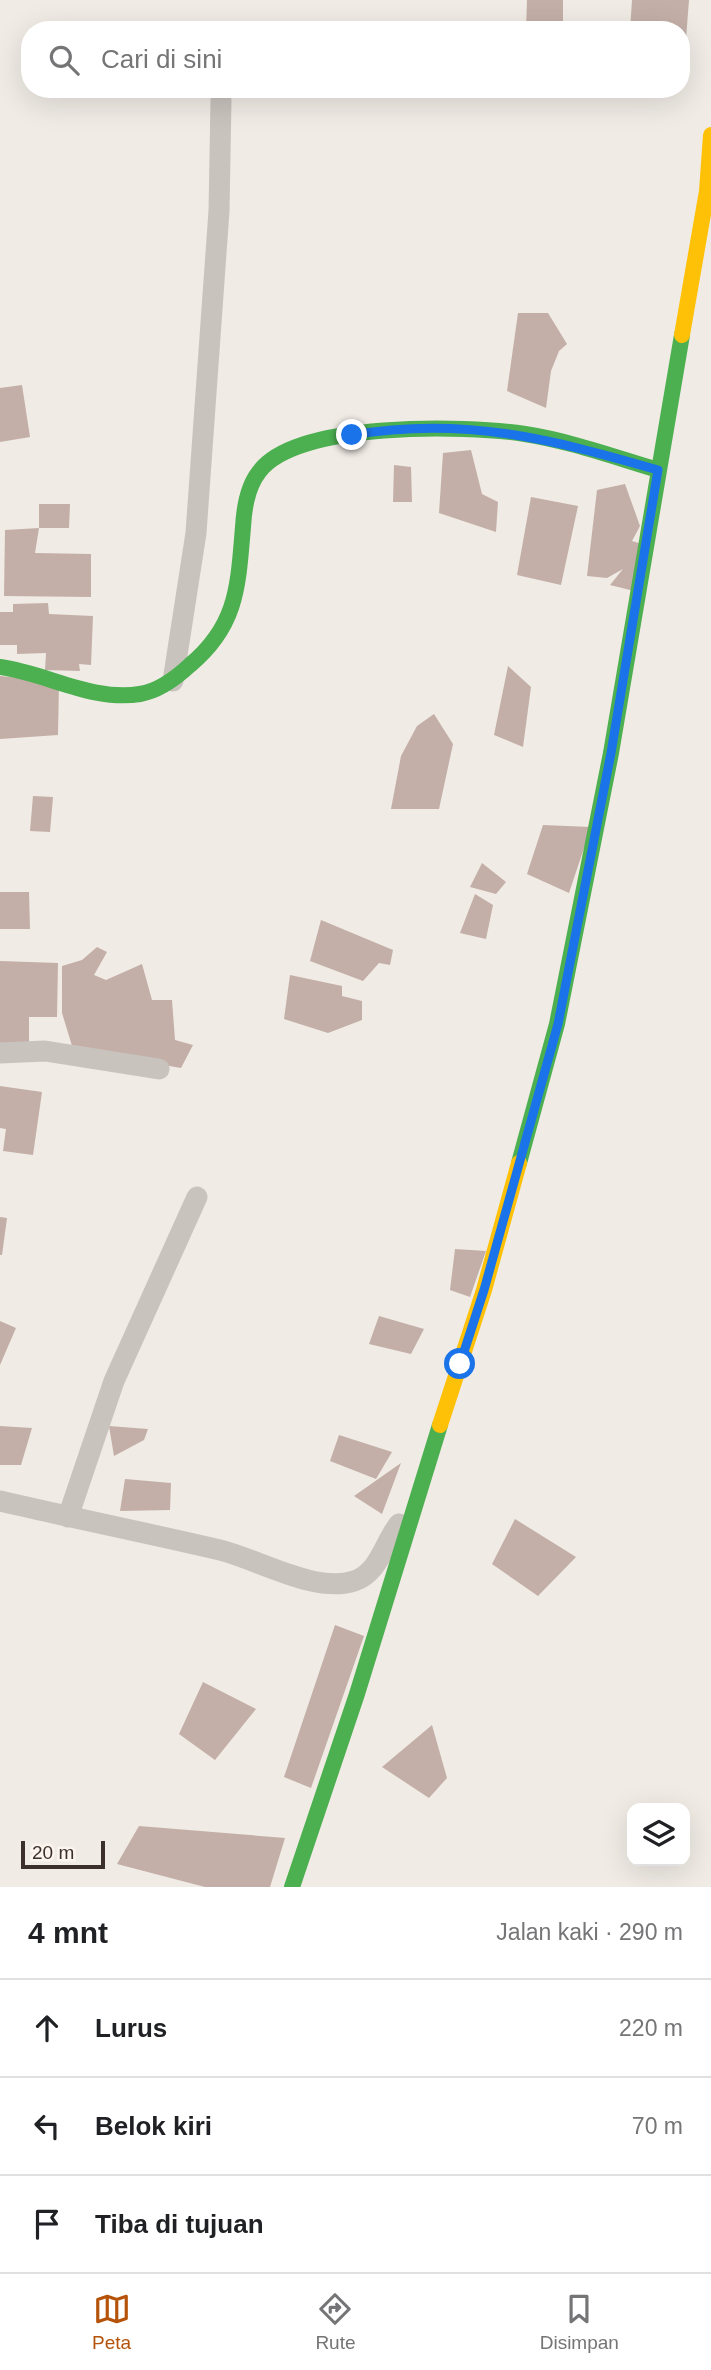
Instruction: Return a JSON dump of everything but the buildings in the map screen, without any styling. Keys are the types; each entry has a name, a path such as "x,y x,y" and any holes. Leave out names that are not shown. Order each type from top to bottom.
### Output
{"street":[{"path":"173,681 196,533 219,211 221,100"},
{"path":"292,1887 357,1694 411,1513 484,1290 558,1024 611,753 708,191 711,135"},
{"path":"0,667 108,693 139,694 173,681 201,655 225,624 239,588 244,518 251,486 269,461 300,445 373,432 453,427 526,435 658,470"},
{"path":"0,1054 45,1051 159,1069"},
{"path":"68,1517 114,1381 197,1197"},
{"path":"0,1502 224,1551 281,1571 333,1584 352,1582 367,1575 397,1526 411,1513"}],"traffic: fast":[{"path":"519,1163 557,1024 611,753 682,335"},
{"path":"0,667 105,694 140,694 173,679 206,650 227,619 237,586 245,506 255,478 278,455 308,443 384,430 498,431 559,441 658,470"},
{"path":"292,1887 357,1694 440,1425"}],"traffic: slow":[{"path":"682,335 707,191 711,135"},
{"path":"440,1425 484,1290 519,1163"}],"route":[{"path":"352,435 453,427 526,435 658,470 611,753 558,1024 484,1290 460,1364"}]}
